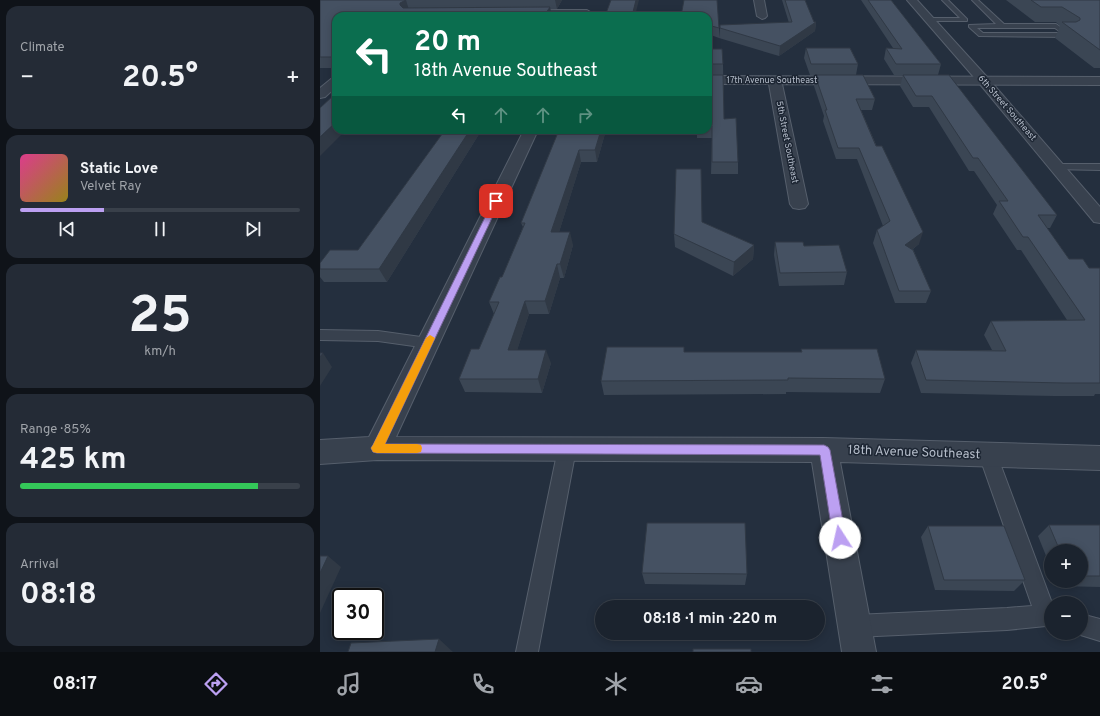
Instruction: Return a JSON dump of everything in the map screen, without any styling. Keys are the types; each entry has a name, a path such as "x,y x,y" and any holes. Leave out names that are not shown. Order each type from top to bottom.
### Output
{"street":[{"path":"758,0 762,16"},
{"name":"6th Street Southeast","path":"912,0 983,80 1056,166 1095,205 1100,218"},
{"name":"17th Avenue Southeast","path":"712,80 1100,81"},
{"name":"5th Street Southeast","path":"775,80 800,204"},
{"path":"320,82 332,82"},
{"path":"320,94 332,84"},
{"path":"377,448 529,134"},
{"name":"18th Avenue Southeast","path":"320,452 377,448 824,450 988,455 1097,463"},
{"path":"824,450 857,639"}],"lane":[{"path":"946,0 965,20 971,26 981,35 1069,35 1056,26 971,26"},
{"path":"975,0 1002,26"},
{"path":"929,20 965,20"},
{"path":"1056,166 1100,167"},
{"path":"320,335 378,336 428,343"},
{"path":"527,652 567,449"},
{"path":"988,455 1044,605"},
{"path":"857,639 1007,619 1044,616"},
{"path":"1088,627 1100,630"}],"building":[{"path":"320,0 406,0 400,3 403,8 550,7 547,12 332,12 332,57 320,57"},
{"path":"611,0 636,0 633,12 606,12"},
{"path":"684,0 717,0 719,28 712,26 712,12 682,12"},
{"path":"785,0 805,0 814,22 816,22 780,46 720,28 720,25 792,22"},
{"path":"868,0 891,0 941,64 896,64 886,48 902,49"},
{"path":"1031,0 1100,0 1100,50 1062,22 1076,22 1080,20 1080,18 1062,7 1041,7"},
{"path":"806,48 850,48 858,64 811,64"},
{"path":"712,49 722,49 723,64 712,64"},
{"path":"712,75 723,75 724,119 736,118 738,162 712,162"},
{"path":"815,75 863,75 875,99 856,99 876,146 882,146 923,232 905,245 913,250 931,291 899,291 877,230 890,221 859,148 838,148"},
{"path":"903,75 949,75 1057,215 1038,215 1069,259 1083,259 1089,268 1100,268 1100,383 926,380 916,350 1006,351 991,321 1085,320 1028,237 1023,237 999,201 1008,201 978,158 973,158 932,96 916,96"},
{"path":"332,97 332,126 320,137 320,108"},
{"path":"442,134 467,134 379,269 320,269 320,263 330,250 358,250"},
{"path":"557,134 600,134 595,150 579,150 551,232 570,232 560,264 557,264 545,301 525,301 508,350 546,350 538,379 459,379 471,349 479,349 499,302 489,302 500,277 502,277 525,223 521,223"},
{"path":"676,169 701,169 702,222 754,245 734,262 674,234"},
{"path":"775,242 803,242 804,246 839,245 847,272 780,273"},
{"path":"607,347 684,347 684,352 802,352 801,349 877,349 885,379 788,378 788,380 601,381"},
{"path":"647,523 745,523 747,574 642,573"},
{"path":"1049,525 1100,525 1100,576 1088,576 1088,544 1057,544"},
{"path":"928,526 1004,526 1025,580 944,580"},
{"path":"320,556 328,556 320,573"},
{"path":"439,639 435,652 348,652 351,643"},
{"path":"693,649 751,649 751,652 693,652"}],"slow traffic":[{"path":"417,448 377,448 430,338"}],"route":[{"path":"496,201 377,448 824,450 840,538"}]}
